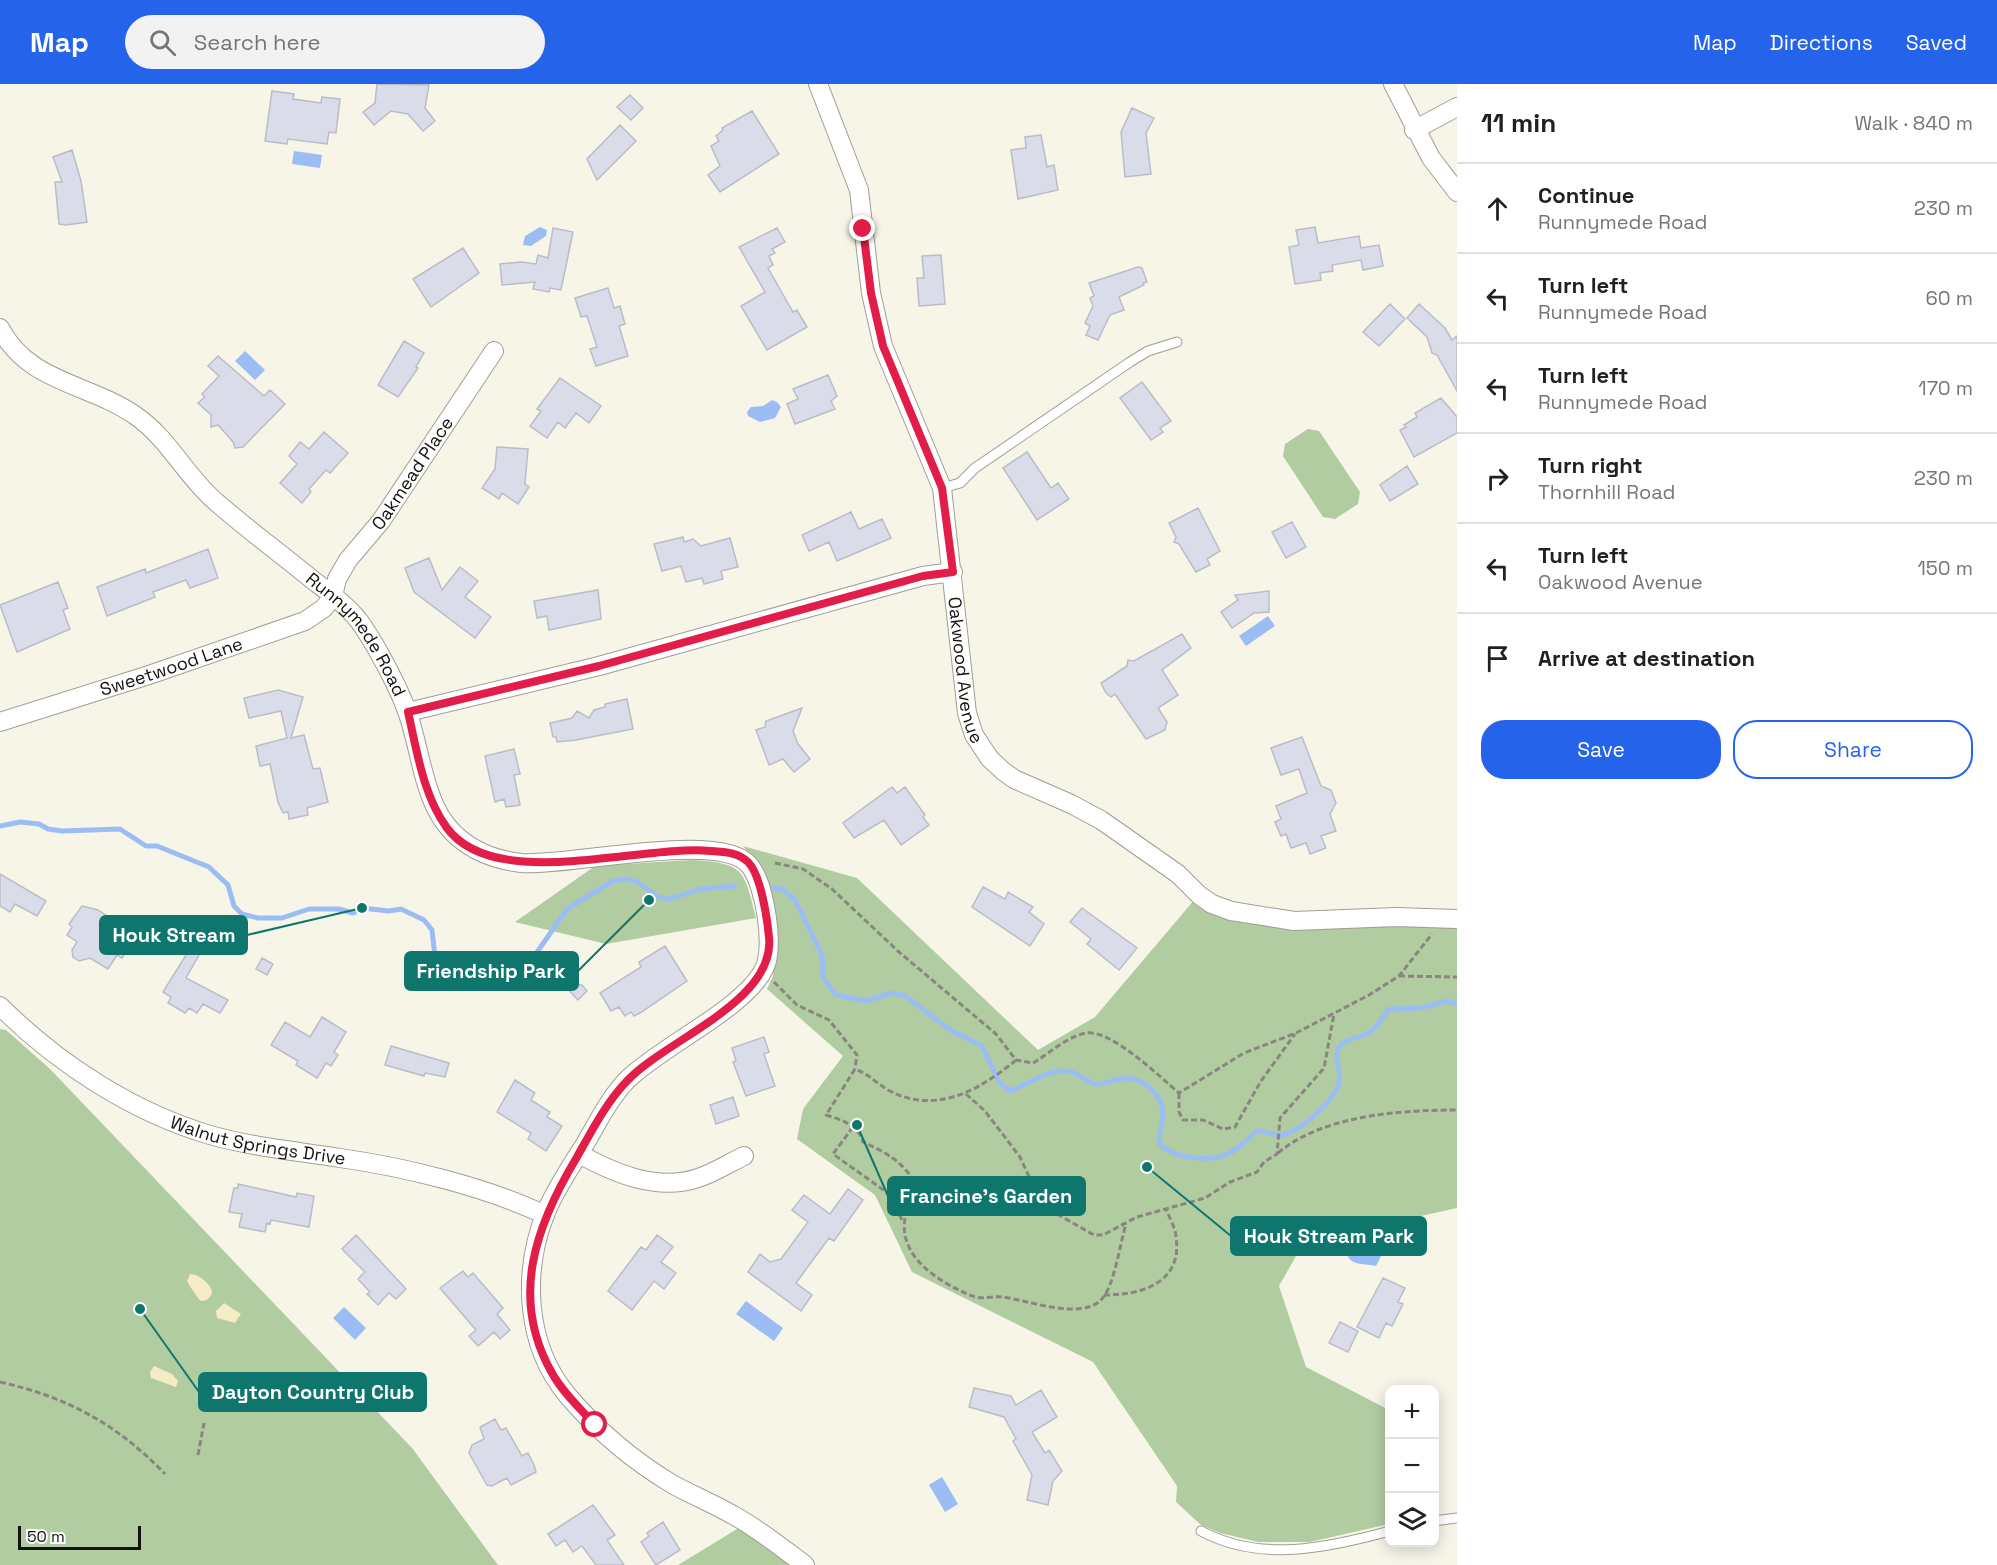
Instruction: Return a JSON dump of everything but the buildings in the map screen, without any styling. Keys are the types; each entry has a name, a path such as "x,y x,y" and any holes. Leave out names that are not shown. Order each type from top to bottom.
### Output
{"street":[{"name":"Oakwood Avenue","path":"818,84 859,190 871,293 883,346 942,488 970,724 990,759 1014,779 1101,820 1179,874 1198,895 1231,911 1294,921 1396,917 1450,919"},
{"path":"1393,84 1414,130 1434,163 1457,192"},
{"path":"1414,130 1457,107"},
{"name":"Runnymede Road","path":"0,328 11,347 46,375 124,408 141,419 211,498 333,596 365,629 408,712 425,784 436,811 448,830 462,842 483,854 503,860 543,863 698,849 728,852 747,862 759,886 769,938 769,955 761,975 743,995 649,1061 626,1081 579,1154 545,1215 535,1246 530,1291 536,1333 544,1357 566,1394 595,1425 674,1485 742,1520 805,1565"},
{"name":"Oakmead Place","path":"333,596 337,579 348,560 381,521 494,351"},
{"path":"408,712 599,666 923,576 953,572"},
{"name":"Sweetwood Lane","path":"0,722 149,675 305,621 324,608 333,596"},
{"name":"Walnut Springs Drive","path":"0,1006 63,1059 102,1085 180,1125 247,1144 341,1158 443,1180 545,1215"},
{"path":"579,1154 627,1176 668,1183 698,1178 744,1156"}],"lane":[{"path":"942,488 960,483 975,468 1130,362 1148,351 1177,342"},
{"path":"1439,1520 1457,1518"},
{"path":"1201,1531 1242,1546 1284,1550 1311,1550 1385,1532"}],"path":[{"path":"776,863 803,869 832,889 899,952 996,1034 1017,1060 1033,1063 1058,1045 1086,1033 1098,1034 1141,1061 1179,1093 1179,1112 1183,1120 1203,1120 1223,1129 1235,1127 1261,1081 1296,1033"},
{"path":"1179,1093 1244,1053 1296,1033 1334,1014 1398,976 1450,919"},
{"path":"761,975 781,988 797,1005 829,1020 857,1055 855,1069 826,1115 845,1121 860,1134 863,1142 889,1154 905,1166 916,1184 902,1220"},
{"path":"1398,976 1457,977"},
{"path":"1277,1154 1280,1118 1288,1107 1309,1088 1324,1068 1334,1014"},
{"path":"855,1069 868,1074 889,1090 915,1101 966,1094 1017,1060"},
{"path":"966,1094 985,1111 1020,1157 1037,1194 1048,1209 1094,1235 1103,1235 1137,1217 1205,1198 1230,1182 1257,1172 1264,1162 1295,1138 1352,1120 1407,1110 1457,1110"},
{"path":"853,1127 833,1154 889,1194 902,1220 910,1249 927,1269 948,1284 977,1297 1003,1297 1029,1304 1083,1309 1092,1307 1104,1295 1126,1224"},
{"path":"1104,1295 1129,1295 1147,1289 1165,1278 1175,1264 1176,1236 1167,1209"},
{"path":"0,1382 29,1389 85,1411 116,1429 165,1474"},
{"path":"198,1455 204,1422"}],"green space":[{"path":"1308,429 1319,431 1360,492 1358,504 1335,519 1323,517 1283,456 1285,444"},
{"path":"743,846 857,878 1038,1050 1095,1017 1195,899 1239,919 1284,927 1331,928 1398,925 1457,927 1457,1208 1304,1242 1279,1286 1306,1367 1385,1408 1385,1525 1310,1542 1258,1542 1220,1533 1201,1525 1176,1502 1177,1486 1093,1362 912,1272 875,1195 797,1139 803,1109 843,1056 767,989 773,976 776,952 759,865"},
{"path":"691,860 722,863 739,872 748,889 756,918 606,944 515,922 595,866"},
{"path":"0,1029 6,1030 50,1069 412,1448 498,1565 0,1565"},
{"path":"747,1523 805,1565 678,1565"}],"sand":[{"path":"190,1274 201,1278 210,1287 212,1294 207,1300 201,1301 192,1289 187,1281"},
{"path":"224,1303 241,1314 235,1323 217,1318 216,1311"},
{"path":"154,1366 172,1374 178,1381 176,1387 151,1378 150,1372"}],"water":[{"path":"294,151 322,155 320,168 292,164"},
{"path":"540,227 547,230 546,236 531,246 523,245 525,236"},
{"path":"245,351 265,370 255,380 235,361"},
{"path":"772,400 781,407 775,418 760,422 748,416 747,412 751,407 763,406"},
{"path":"1268,616 1275,626 1246,646 1239,636"},
{"path":"1353,1246 1379,1250 1382,1254 1376,1266 1352,1261 1347,1254"},
{"path":"746,1301 783,1328 774,1341 736,1314"},
{"path":"344,1307 366,1328 355,1340 333,1318"},
{"path":"942,1477 958,1504 945,1512 929,1485"}],"waterway":[{"path":"0,826 20,822 39,824 48,829 62,831 120,829 146,846 157,846 209,867 228,885 234,906 242,914 258,918 282,918 309,909 339,909 353,913 362,908 389,911 401,909 424,920 432,930 435,957 444,964 461,967 481,957 494,956 509,960 533,958 567,909 613,881 626,879 637,882 658,897 670,899 700,889 735,886"},
{"path":"772,888 783,889 795,900 822,955 823,978 836,995 866,1001 892,993 905,996 952,1031 982,1046 999,1082 1010,1091 1047,1074 1063,1071 1074,1073 1096,1084 1124,1078 1135,1079 1153,1090 1163,1108 1159,1143 1173,1153 1189,1157 1209,1158 1226,1155 1241,1146 1256,1131 1282,1135 1307,1122 1331,1098 1339,1083 1337,1055 1339,1047 1345,1041 1371,1031 1389,1009 1421,1008 1447,1001 1457,1004"}],"place":[{"name":"Friendship Park","path":"649,900"},
{"name":"Houk Stream","path":"362,908"},
{"name":"Francine's Garden","path":"857,1125"},
{"name":"Houk Stream Park","path":"1147,1167"},
{"name":"Dayton Country Club","path":"140,1309"}],"route":[{"path":"595,1425 566,1394 541,1350 530,1291 535,1246 553,1197 611,1101 626,1081 649,1061 743,995 761,975 769,955 769,938 759,886 747,862 739,855 728,852 698,849 543,863 503,860 483,854 462,842 448,830 436,811 425,784 408,712 599,666 923,576 953,572 942,488 883,346 871,293 863,229"}]}
